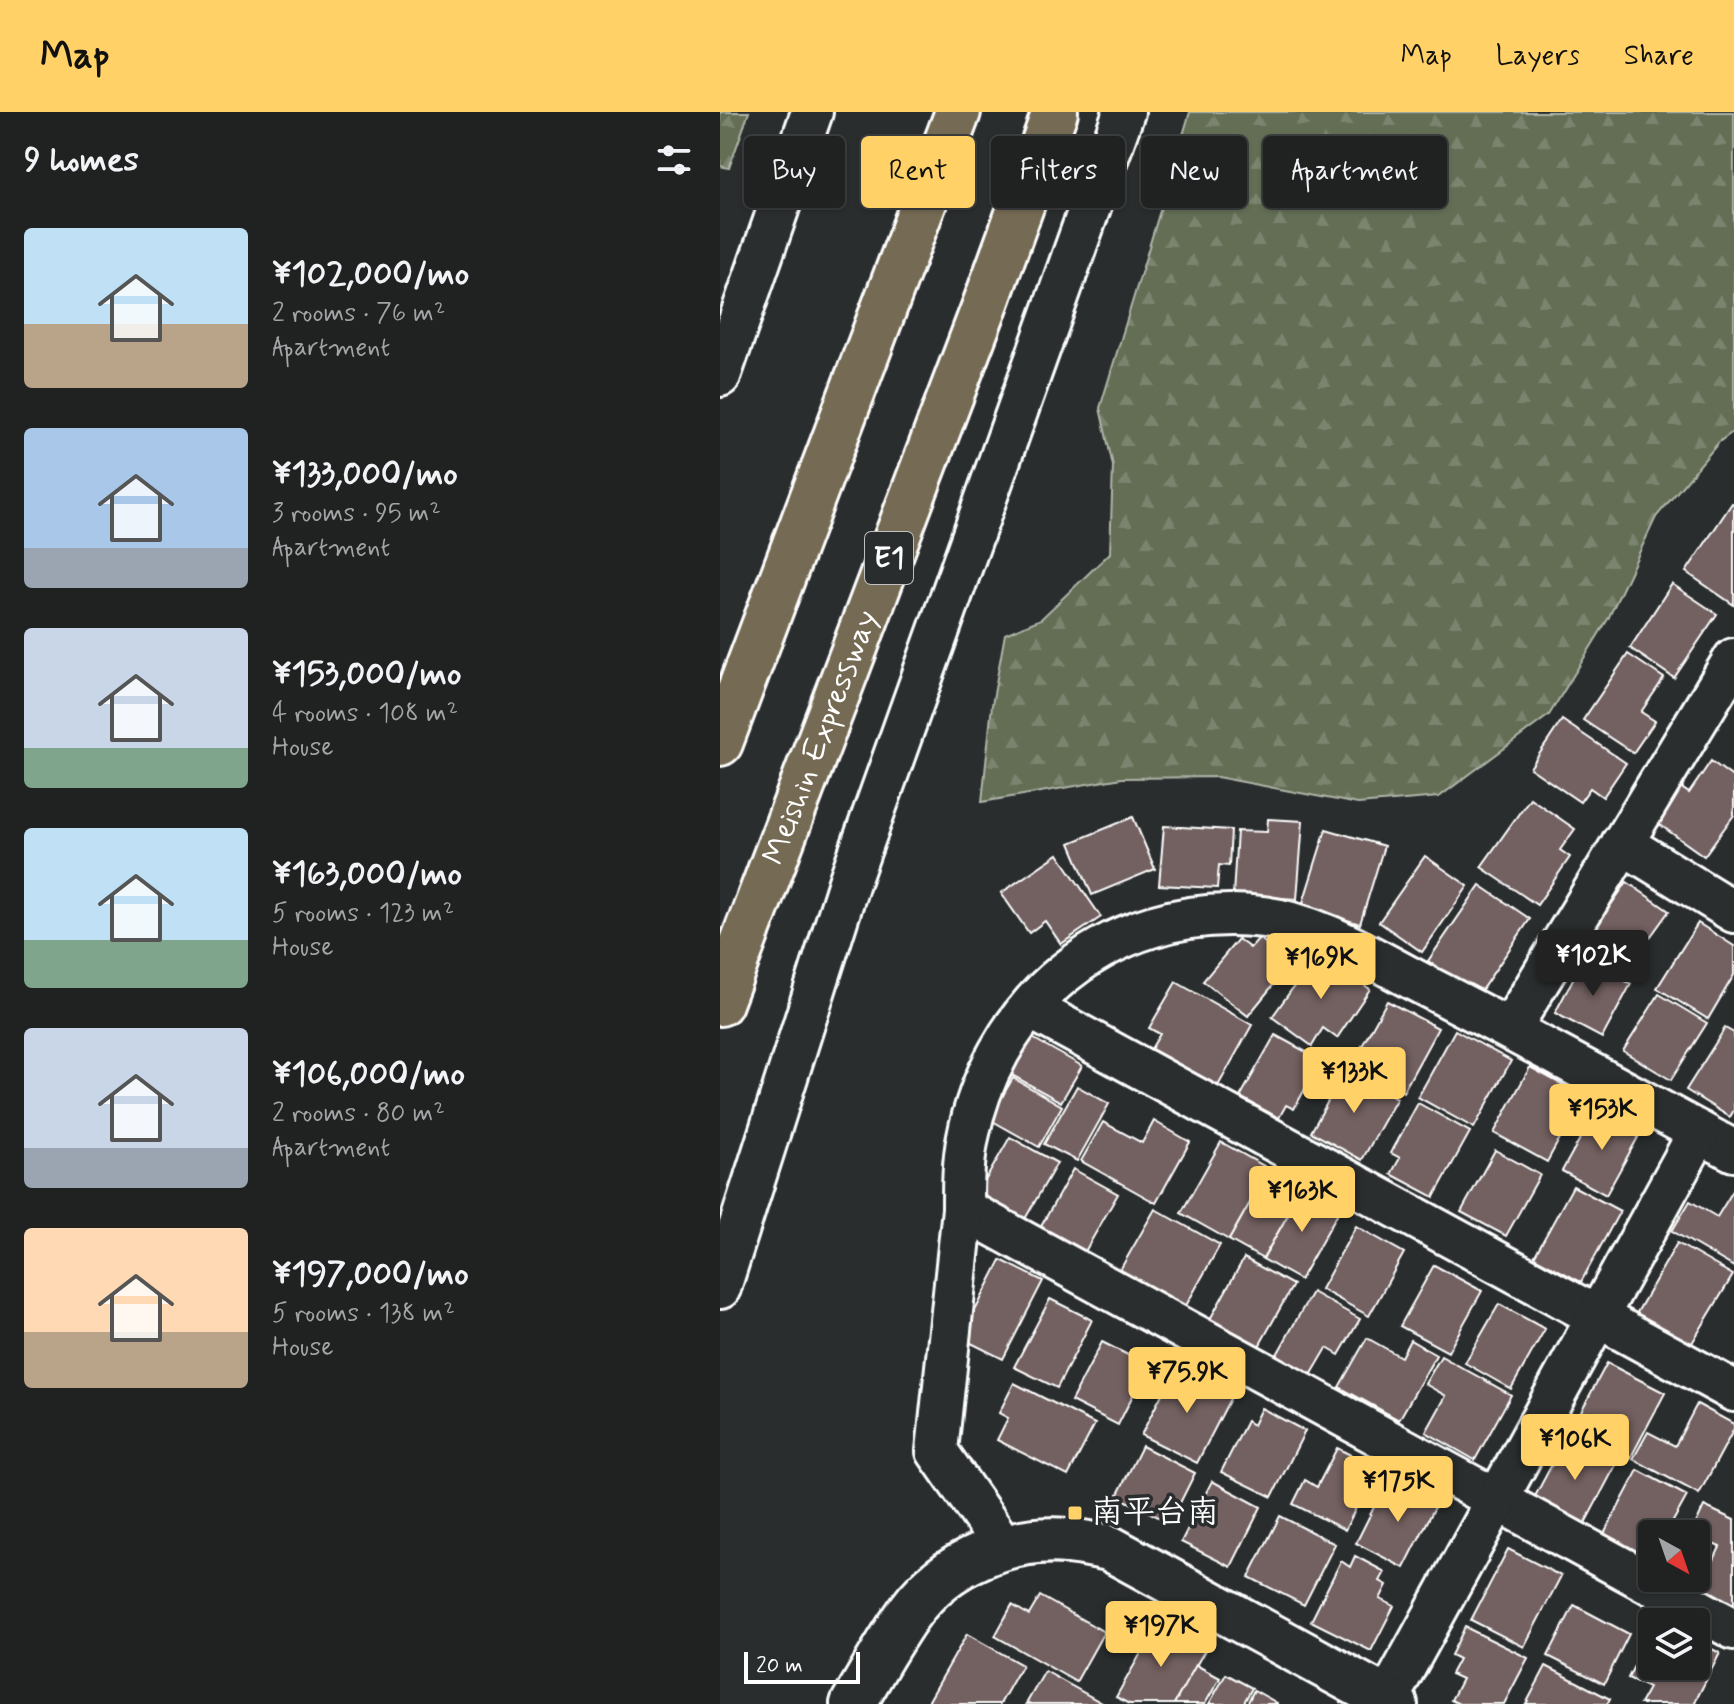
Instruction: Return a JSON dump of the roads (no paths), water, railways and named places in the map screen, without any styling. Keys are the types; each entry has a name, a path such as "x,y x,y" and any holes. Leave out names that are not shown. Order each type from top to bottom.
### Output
{"highway":[{"path":"720,743 958,112"},
{"name":"Meishin Expressway","path":"720,1003 987,300 1055,112"}],"street":[{"path":"720,376 812,112"},
{"path":"720,1288 849,882 1124,112"},
{"path":"1510,1029 1734,659"},
{"path":"1622,843 1734,912"},
{"path":"1004,1547 937,1451 968,1137 990,1070 1007,1039 1045,990 1065,972 1110,943 1135,932 1187,918 1213,915 1267,917 1319,931 1510,1029 1734,1151"},
{"path":"1030,1008 1734,1391"},
{"path":"854,1704 912,1609 952,1571 1004,1547 1057,1540 1109,1548 1391,1702 1497,1500 1699,1132"},
{"path":"963,1209 1734,1629"}],"place":[{"name":"南平台南","path":"1075,1513"}]}
